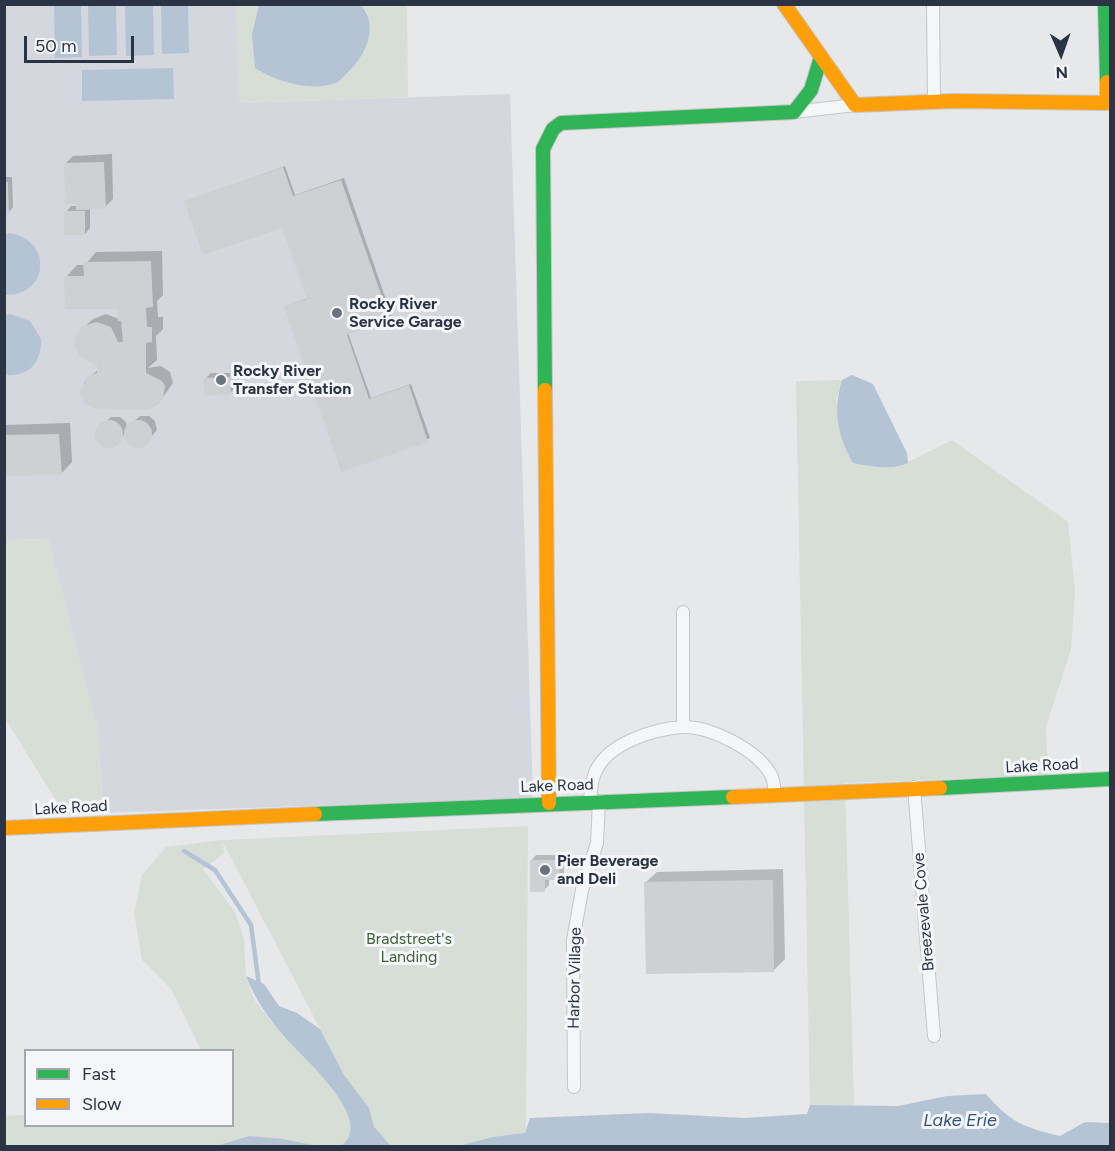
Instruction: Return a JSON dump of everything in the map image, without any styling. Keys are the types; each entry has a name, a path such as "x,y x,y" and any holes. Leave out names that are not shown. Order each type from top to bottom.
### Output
{"street":[{"path":"784,4 855,105"},
{"path":"933,4 934,102"},
{"path":"549,803 543,149 553,129 561,123 794,112 855,105 934,102 1107,103 1105,4"},
{"path":"794,112 811,90 821,57"},
{"path":"683,612 683,726 731,741 751,753 773,778 775,795"},
{"name":"Harbor Village","path":"574,1087 573,940 582,890 597,843 595,773 603,760 635,739 683,726"},
{"name":"Lake Road","path":"4,828 1110,779"},
{"name":"Breezevale Cove","path":"914,787 934,1036"}],"shaded area":[{"path":"4,5 236,5 240,103 510,94 533,798 103,813 98,731 48,539 5,540"}],"green space":[{"path":"236,5 369,14 361,5 407,5 408,97 240,103"},
{"path":"842,380 836,400 900,466 952,440 1068,522 1075,592 1071,649 1046,727 1048,775 845,783 854,1105 810,1105 796,381"},
{"path":"48,539 98,731 103,813 65,815 5,718 5,540"},
{"name":"Bradstreet's Landing","path":"528,826 526,1133 492,1137 459,1146 318,1146 249,1136 216,1146 5,1146 4,1116 24,1115 24,1127 234,1127 234,1049 201,1049 171,989 142,960 134,913 142,875 166,847 223,840","holes":["223,842 344,1075 334,1092 324,1076 284,1037 255,1001 246,976 244,939 235,912 203,869 224,853"]}],"water":[{"path":"54,5 81,5 82,57 55,58"},
{"path":"88,5 116,5 117,55 89,56"},
{"path":"125,5 153,5 154,55 126,56"},
{"path":"161,5 188,5 189,53 162,54"},
{"path":"259,5 361,5 367,14 369,23 368,41 353,67 337,82 326,86 305,86 273,78 255,68 252,35"},
{"path":"173,68 174,99 82,101 82,70"},
{"path":"9,233 24,238 34,246 39,256 40,267 31,287 20,293 5,295 5,234"},
{"path":"10,314 30,321 41,339 41,347 36,361 27,371 5,375 5,315"},
{"path":"852,375 873,384 907,453 908,463 888,467 853,463 843,442 837,412 842,380"},
{"path":"246,976 264,984 279,1006 297,1013 320,1029 344,1075 369,1108 374,1127 391,1146 341,1146 350,1135 350,1121 343,1105 319,1072 272,1021 257,1000"},
{"name":"Lake Erie","path":"986,1094 1003,1111 1019,1122 1028,1127 1060,1136 1085,1122 1110,1123 1110,1146 459,1146 492,1137 525,1133 530,1118 649,1113 744,1118 807,1114 810,1105 898,1106 947,1096"},
{"path":"249,1136 282,1139 318,1146 216,1146"}],"building":[{"path":"104,162 106,209 76,210 76,203 65,204 64,163"},
{"name":"Rocky River Service Garage","path":"283,167 293,196 341,180 390,320 347,335 369,399 409,385 428,442 341,472 284,306 307,299 282,228 203,255 184,201"},
{"path":"4,182 8,182 9,214 4,214"},
{"path":"64,211 85,211 85,235 64,235"},
{"path":"151,261 153,307 146,308 147,327 152,327 152,342 146,343 146,373 162,381 165,386 163,399 155,407 144,410 94,409 84,403 80,393 87,377 97,373 97,365 81,358 75,347 75,339 83,326 97,322 111,327 118,342 123,342 121,321 118,321 117,309 65,309 64,276 84,276 83,262"},
{"name":"Rocky River Transfer Station","path":"230,370 238,370 239,383 230,383 231,395 204,396 204,378 230,377"},
{"path":"109,420 119,424 123,434 119,444 109,448 99,444 95,434 99,424"},
{"path":"138,420 148,424 152,434 148,444 138,448 128,444 124,434 128,424"},
{"path":"59,434 62,475 5,476 5,435"},
{"name":"Pier Beverage and Deli","path":"530,860 560,860 559,880 545,880 545,892 530,892"},
{"path":"773,880 774,972 646,974 644,882"}],"waterway":[{"path":"184,851 215,870 251,925 259,985"}],"traffic: fast":[{"path":"1105,4 1107,82"},
{"path":"545,390 543,149 553,129 561,123 794,112 811,90 821,57"},
{"path":"940,788 1110,779"},
{"path":"315,814 733,797"}],"traffic: slow":[{"path":"784,4 855,105 955,101 1107,103 1107,82"},
{"path":"545,390 549,803"},
{"path":"733,797 940,788"},
{"path":"4,828 315,814"}],"place":[{"name":"Rocky River Service Garage","path":"337,313"},
{"name":"Rocky River Transfer Station","path":"221,380"},
{"name":"Pier Beverage and Deli","path":"545,870"}]}
